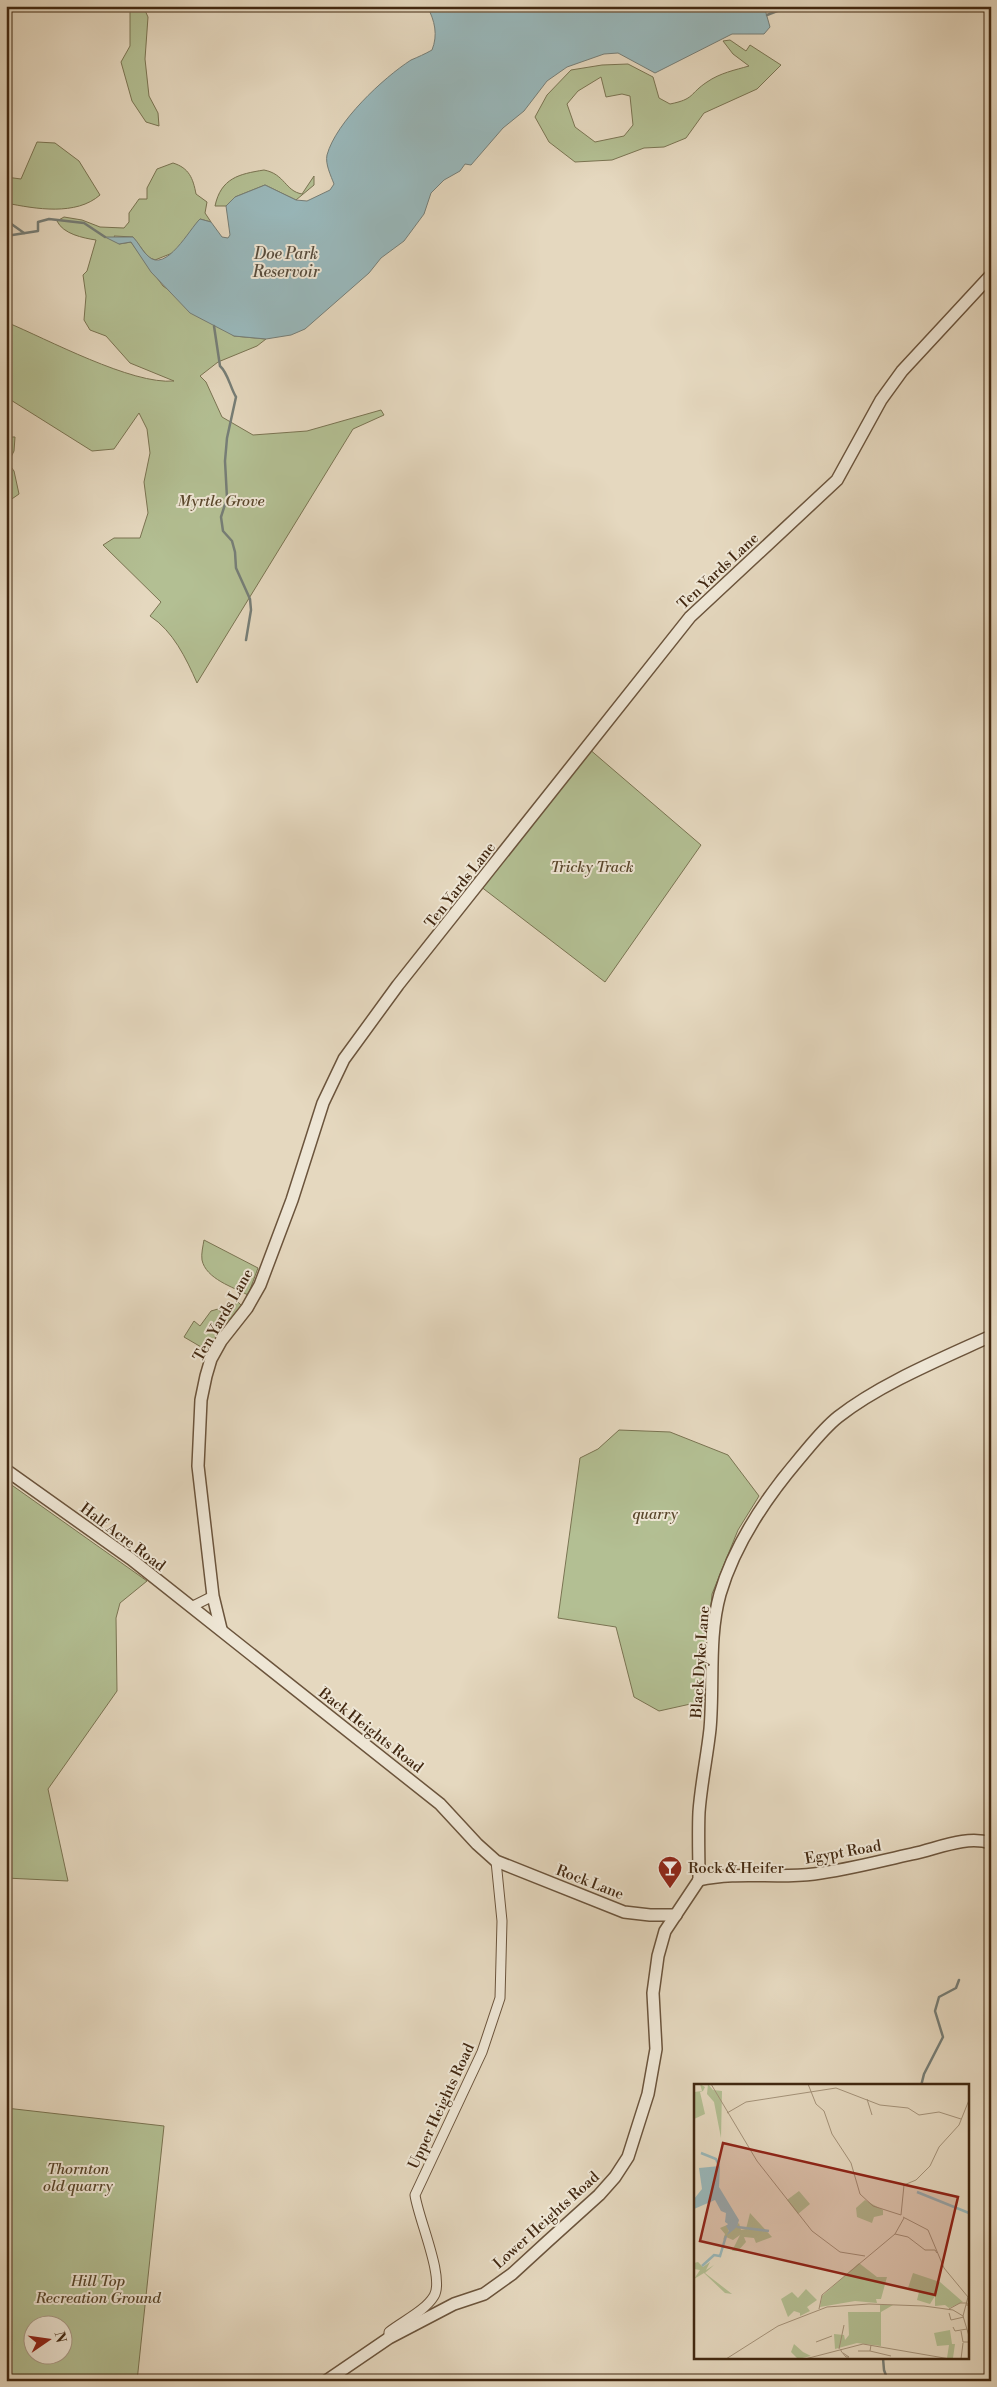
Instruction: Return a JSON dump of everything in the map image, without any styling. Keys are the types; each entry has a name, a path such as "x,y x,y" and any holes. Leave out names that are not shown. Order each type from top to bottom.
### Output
{"street":[{"name":"Ten Yards Lane","path":"221,1629 213,1596 198,1466 201,1400 206,1376 221,1342 247,1308 260,1285 288,1209 323,1103 344,1059 398,985 690,617 837,480 881,400 902,371 991,275"},
{"name":"Black Dyke Lane","path":"699,1880 699,1811 710,1729 714,1634 720,1595 736,1551 752,1521 778,1484 814,1441 837,1418 867,1398 936,1361 991,1336"},
{"name":"Half Acre Road","path":"6,1470 131,1559 221,1629"},
{"path":"191,1607 213,1596"},
{"name":"Back Heights Road","path":"221,1629 440,1804 496,1862"},
{"name":"Egypt Road","path":"699,1880 722,1875 813,1875 966,1841 991,1843"},
{"name":"Rock Lane","path":"496,1862 624,1912 676,1915"},
{"name":"Upper Heights Road","path":"389,2338 390,2332 435,2295 437,2287 436,2273 417,2207 416,2195 482,2052 500,1998 502,1921 496,1862"},
{"name":"Lower Heights Road","path":"326,2381 389,2338 454,2304 484,2294 512,2274 599,2195 615,2176 628,2157 648,2094 656,2049 653,1993 658,1956 665,1931 699,1880"}],"green space":[{"path":"139,6 143,6 148,17 145,59 149,96 158,113 159,126 146,122 132,101 121,62 130,46 130,12"},
{"path":"730,40 746,51 750,45 781,65 757,89 704,113 686,138 664,147 644,148 612,160 575,162 549,142 535,117 547,95 571,70 602,65 628,64 653,77 659,98 670,104 684,100 717,76 749,66 733,54 723,41","holes":["601,77 606,97 622,94 630,96 633,125 624,136 595,142 575,127 567,104 578,91"]},
{"path":"37,142 55,143 79,161 100,195 90,202 68,208 43,209 6,203 6,177 21,179"},
{"name":"Myrtle Grove","path":"173,163 183,168 189,174 196,194 207,202 205,213 211,222 200,219 175,252 155,260 148,257 133,237 114,236 119,244 131,242 163,286 234,336 266,339 257,346 218,362 200,376 206,382 222,417 253,435 307,431 381,410 384,415 353,429 197,683 172,637 166,629 150,616 161,602 103,545 114,538 140,538 148,513 144,482 150,453 147,429 139,413 114,449 92,451 6,397 6,322 113,369 156,380 174,381 130,363 106,336 90,330 84,320 86,296 83,275 87,271 96,240 80,237 69,232 57,221 64,217 82,220 100,227 124,228 129,222 129,213 139,199 147,199 147,188 157,169"},
{"path":"264,170 276,175 292,190 302,194 314,176 314,185 296,200 265,185 235,197 226,206 215,206 222,189 232,179 247,173"},
{"path":"6,437 15,437 14,451 8,463 14,471 19,494 6,503"},
{"name":"Tricky Track","path":"588,748 701,845 605,982 480,886"},
{"path":"204,1240 258,1268 248,1295 221,1282 205,1267 202,1260"},
{"path":"238,1302 243,1307 208,1351 184,1337 194,1321 200,1326 211,1311 218,1309 226,1318 230,1308"},
{"name":"quarry","path":"619,1430 670,1432 728,1455 759,1496 738,1530 712,1594 704,1701 659,1711 634,1697 616,1627 558,1618 580,1458 598,1449"},
{"path":"6,1481 147,1581 120,1603 116,1618 117,1691 48,1789 68,1881 6,1878"},
{"path":"6,2108 164,2126 137,2381 6,2381"}],"water":[{"name":"Doe Park Reservoir","path":"427,6 764,6 770,27 764,34 732,34 655,73 618,53 604,54 567,67 547,81 524,111 503,128 471,165 465,164 460,171 444,180 431,193 424,214 404,241 381,258 369,273 305,329 291,335 266,339 234,336 190,313 151,272 131,242 119,244 105,237 133,237 148,256 155,260 162,259 170,255 177,248 200,219 211,222 222,237 228,238 230,235 226,206 235,197 265,185 296,200 307,201 330,190 334,184 328,166 327,155 332,142 350,115 387,78 411,60 432,50 435,28"}],"waterway":[{"path":"767,15 790,6"},
{"path":"6,236 38,231 38,222 49,219 84,223 105,237"},
{"path":"10,223 24,233"},
{"path":"214,326 220,366 225,372 236,397 227,438 225,461 227,498 221,517 223,531 232,541 236,568 250,599 251,610 246,640"},
{"path":"922,2084 924,2074 943,2037 935,2011 939,1997 956,1988 959,1980"},
{"path":"883,2360 888,2381"}],"place":[{"name":"Rock & Heifer","path":"670,1889"}],"park label":[{"name":"Thornton old quarry","path":"78,2178"},
{"name":"Hill Top Recreation Ground","path":"98,2290"}]}
